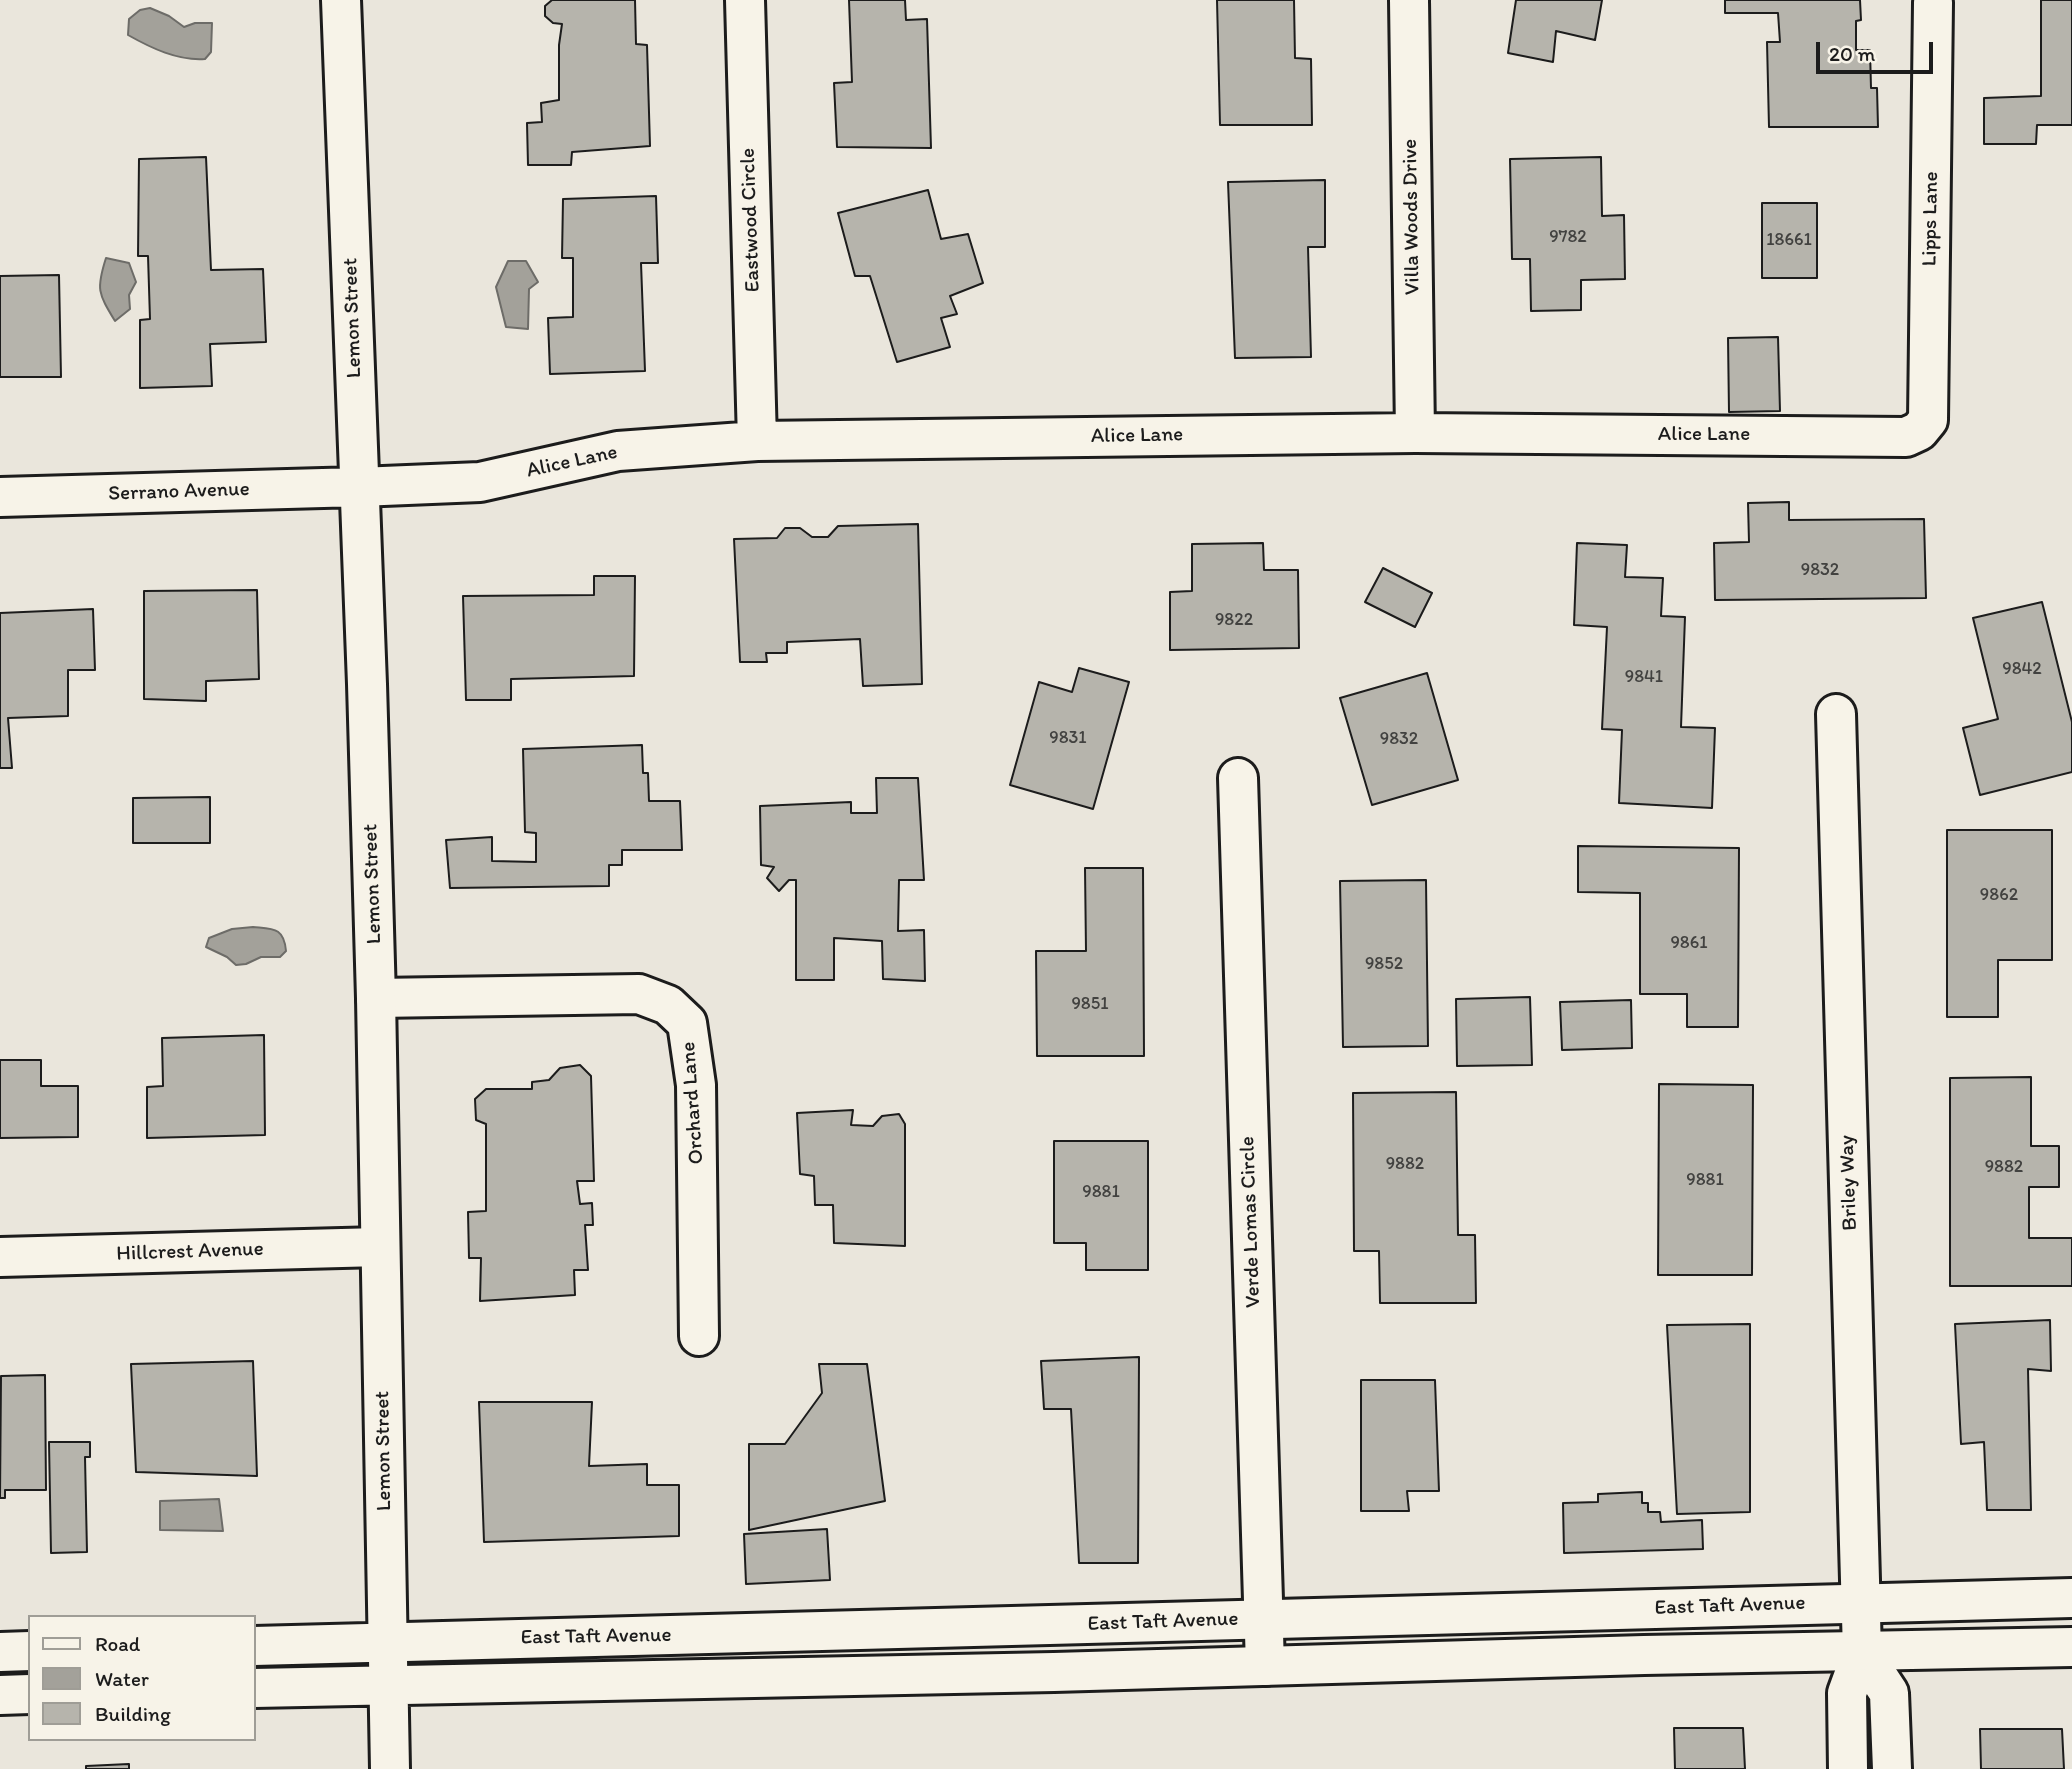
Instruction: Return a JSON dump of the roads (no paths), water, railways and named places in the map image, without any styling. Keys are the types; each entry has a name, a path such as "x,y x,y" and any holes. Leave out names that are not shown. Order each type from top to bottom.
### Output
{"street":[{"name":"Lemon Street","path":"341,0 376,998 390,1769"},
{"name":"Eastwood Circle","path":"745,0 757,441"},
{"name":"Villa Woods Drive","path":"1409,0 1415,433"},
{"name":"Lipps Lane","path":"1919,431 1928,420 1933,3"},
{"name":"Alice Lane","path":"359,487 480,482 618,451 757,441 1415,433 1906,437 1919,431"},
{"name":"Serrano Avenue","path":"0,497 359,487"},
{"name":"Briley Way","path":"1836,714 1862,1652 1847,1693 1848,1769"},
{"name":"Verde Lomas Circle","path":"1238,778 1265,1666"},
{"name":"Orchard Lane","path":"376,998 639,994 668,1004 687,1023 696,1085 699,1336"},
{"name":"Hillcrest Avenue","path":"0,1257 380,1247"},
{"name":"East Taft Avenue","path":"256,1646 2072,1598"},
{"name":"East Taft Avenue","path":"256,1688 2072,1647"},
{"path":"0,1652 28,1651"},
{"path":"1862,1652 1889,1693 1892,1769"},
{"path":"0,1695 28,1694"}],"water":[{"path":"150,8 169,16 184,27 195,23 212,23 211,52 205,59 175,56 128,35 129,19 140,10"},
{"path":"106,258 129,263 136,282 129,295 130,309 115,321 100,291"},
{"path":"508,261 526,261 538,282 529,289 528,329 506,327 496,287"},
{"path":"232,929 272,929 280,933 286,951 280,957 261,957 236,965 227,957 206,947 209,938"},
{"path":"219,1499 223,1531 160,1530 160,1501"}]}
